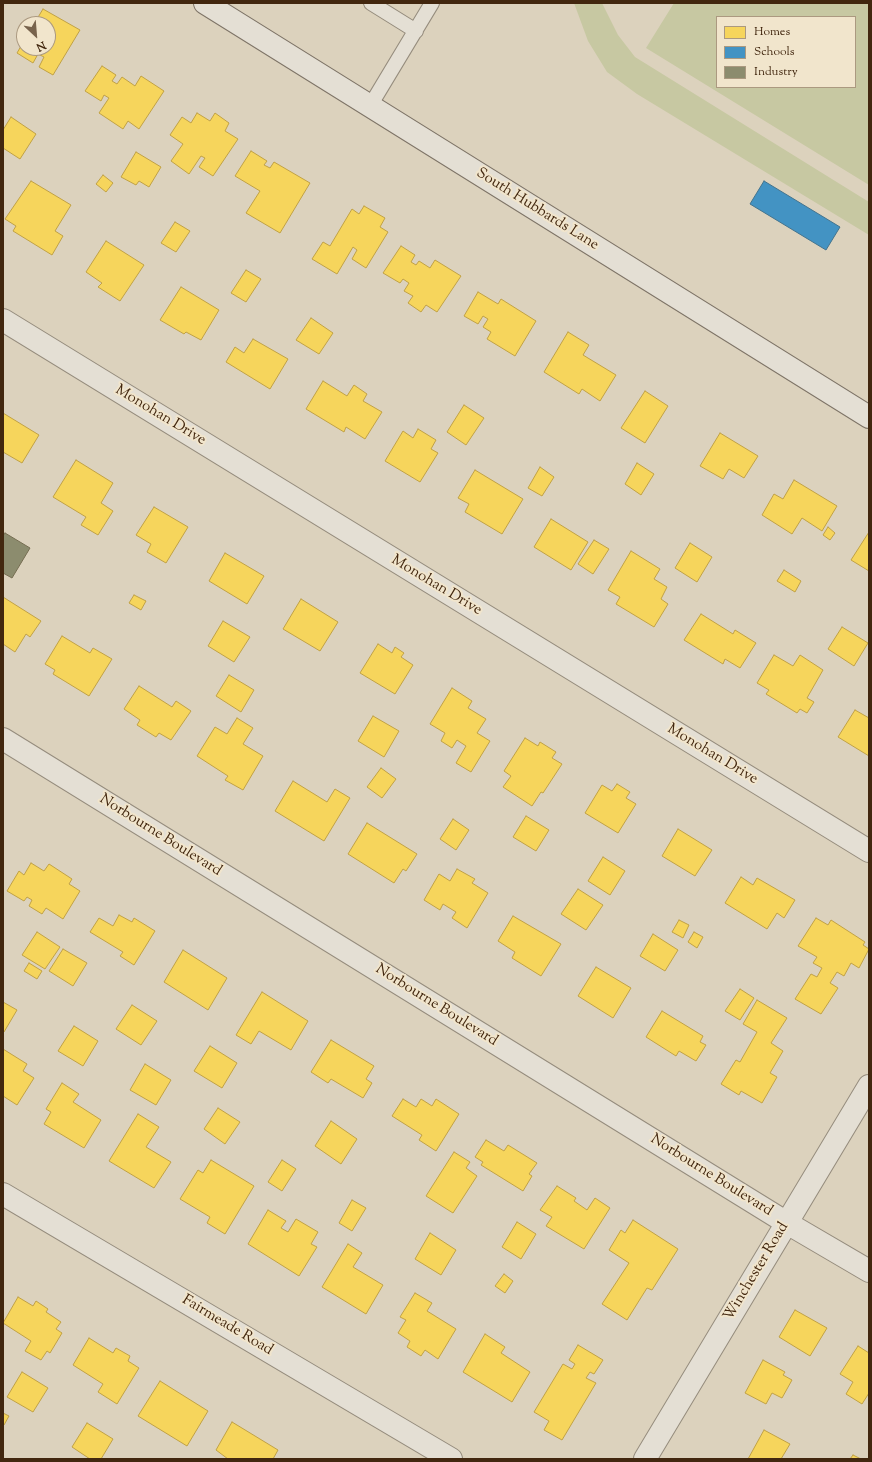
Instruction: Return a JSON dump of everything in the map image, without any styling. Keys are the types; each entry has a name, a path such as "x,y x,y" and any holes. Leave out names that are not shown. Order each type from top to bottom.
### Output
{"street":[{"name":"South Hubbards Lane","path":"205,3 869,417"},
{"name":"Monohan Drive","path":"3,320 869,851"},
{"name":"Norbourne Boulevard","path":"3,739 869,1271"},
{"name":"Winchester Road","path":"645,1459 869,1086"},
{"name":"Fairmeade Road","path":"3,1194 451,1459"}],"lane":[{"path":"371,3 416,31"},
{"path":"370,106 432,3"}],"green space":[{"path":"574,3 602,3 618,35 635,57 869,202 869,235 637,94 607,72 588,41"},
{"path":"674,3 869,3 869,185 646,48"}],"building: Homes":[{"path":"43,9 55,16 39,16"},
{"path":"56,16 80,30 53,75 39,67 44,57 42,56 56,56"},
{"path":"22,56 37,56 33,63"},
{"path":"102,66 116,75 112,81 117,84 122,77 135,86 141,76 164,91 139,129 128,121 123,129 99,113 109,98 104,95 101,101 85,91"},
{"path":"197,113 210,121 215,113 229,123 225,131 238,139 213,176 199,167 205,158 201,156 189,174 171,161 183,144 170,135 182,117 191,123"},
{"path":"11,117 36,134 20,159 3,148 3,130"},
{"path":"251,151 267,161 264,165 270,168 274,162 310,183 280,233 246,213 260,191 235,176"},
{"path":"136,152 161,167 149,187 139,181 136,185 121,177"},
{"path":"103,175 113,183 106,192 96,184"},
{"path":"31,181 71,205 55,231 63,236 52,255 13,231 16,226 5,219"},
{"path":"364,206 385,218 380,227 388,232 366,268 352,259 357,250 353,247 337,274 312,259 323,242 330,246 352,209 359,214"},
{"path":"175,222 190,231 176,252 161,243"},
{"path":"106,241 144,265 120,301 98,287 102,283 86,272"},
{"path":"401,246 415,255 411,262 416,265 419,261 430,268 435,260 461,276 437,312 426,305 421,312 408,303 413,296 404,291 409,283 403,279 400,283 383,273"},
{"path":"246,270 261,279 246,302 231,293"},
{"path":"181,287 219,310 201,340 186,332 184,334 160,320"},
{"path":"478,292 498,304 501,299 536,321 515,356 487,339 491,332 483,327 488,319 483,316 478,324 464,316"},
{"path":"311,318 333,333 319,354 296,340"},
{"path":"568,332 589,345 583,355 616,375 600,401 582,389 579,394 544,372"},
{"path":"253,339 288,359 270,389 226,362 235,347 244,353"},
{"path":"323,381 347,396 354,385 367,394 363,401 382,412 365,439 346,427 344,432 306,409"},
{"path":"645,391 668,406 645,443 621,428"},
{"path":"464,405 484,418 466,445 447,432"},
{"path":"3,413 39,435 22,463 3,452"},
{"path":"418,429 436,440 431,449 438,453 420,482 385,461 403,431 413,438"},
{"path":"720,433 758,456 744,478 729,469 723,479 700,466"},
{"path":"76,460 113,483 101,503 113,511 98,535 81,525 86,517 53,497"},
{"path":"637,463 654,474 641,495 625,484"},
{"path":"540,467 554,477 542,496 528,488"},
{"path":"475,470 523,499 502,534 465,512 469,504 458,498"},
{"path":"794,480 837,506 822,531 802,518 792,534 762,515 774,494 783,499"},
{"path":"154,507 188,527 166,563 147,552 151,544 136,535"},
{"path":"551,519 588,542 571,570 534,547"},
{"path":"828,527 835,533 830,540 823,535"},
{"path":"869,532 869,571 851,560"},
{"path":"594,540 609,549 593,574 578,564"},
{"path":"690,543 712,557 697,582 675,568"},
{"path":"631,551 660,569 654,579 667,587 661,599 668,604 654,627 616,604 620,597 608,590"},
{"path":"225,553 264,576 247,604 209,581"},
{"path":"784,570 801,581 795,592 777,581"},
{"path":"134,595 146,601 141,610 129,603"},
{"path":"3,597 41,621 30,637 26,634 15,652 3,644"},
{"path":"301,599 338,622 320,651 283,629"},
{"path":"701,614 733,634 735,630 756,643 740,668 725,659 723,664 684,640"},
{"path":"223,621 250,637 234,662 208,646"},
{"path":"842,627 868,643 854,666 828,649"},
{"path":"62,636 90,653 93,648 112,659 89,696 53,674 55,670 45,664"},
{"path":"378,644 392,653 395,647 404,653 401,657 413,665 395,694 360,673"},
{"path":"774,655 793,666 800,655 823,670 807,698 814,702 807,713 800,709 797,713 766,694 769,690 757,683"},
{"path":"229,675 254,690 241,712 216,696"},
{"path":"139,686 172,707 176,701 191,711 171,740 159,733 156,737 137,725 140,720 124,709"},
{"path":"452,688 472,701 468,708 486,719 477,733 490,741 471,772 456,763 466,746 457,740 452,748 441,741 445,733 430,724"},
{"path":"855,710 869,718 869,756 838,737"},
{"path":"373,716 399,731 384,757 358,741"},
{"path":"237,718 253,728 243,744 263,756 243,790 225,780 228,776 197,756 215,727 227,734"},
{"path":"525,738 538,746 540,742 556,752 552,758 562,764 543,793 541,792 532,806 503,787 511,776 504,771"},
{"path":"381,768 396,779 382,798 367,787"},
{"path":"293,781 327,802 335,789 350,798 324,841 275,811"},
{"path":"617,784 630,792 626,798 636,804 618,833 585,813 602,785 612,791"},
{"path":"526,816 549,830 536,851 513,837"},
{"path":"453,819 469,830 456,850 440,839"},
{"path":"367,823 417,854 406,871 403,869 394,883 348,854"},
{"path":"678,829 712,850 695,876 662,856"},
{"path":"603,857 625,871 610,895 588,881"},
{"path":"31,863 44,871 49,864 72,879 69,884 80,891 63,919 46,908 42,914 29,906 32,900 27,897 24,901 7,891 19,871 24,875"},
{"path":"457,869 475,879 472,883 488,893 467,928 452,918 456,912 443,904 440,910 424,900 439,874 450,881"},
{"path":"741,877 753,885 757,878 795,900 784,918 777,913 767,929 725,903"},
{"path":"578,889 603,905 586,930 561,914"},
{"path":"119,915 132,922 134,918 155,931 134,965 120,956 123,952 90,932 99,918 113,926"},
{"path":"513,916 561,944 541,976 512,958 515,952 498,941"},
{"path":"816,918 828,925 831,920 865,942 863,945 869,949 859,968 851,963 844,976 837,972 830,983 838,988 821,1014 795,999 811,974 817,977 822,968 813,963 817,957 798,946"},
{"path":"679,920 689,925 683,938 672,932"},
{"path":"37,932 60,947 45,969 22,955"},
{"path":"694,932 703,937 697,948 688,942"},
{"path":"653,934 678,950 665,971 640,956"},
{"path":"63,949 87,963 73,986 49,971"},
{"path":"183,950 227,978 208,1010 164,982"},
{"path":"29,963 42,971 37,979 24,971"},
{"path":"596,967 631,988 613,1018 578,996"},
{"path":"740,989 754,998 740,1020 725,1011"},
{"path":"262,992 308,1021 291,1050 259,1031 251,1044 236,1035"},
{"path":"757,1000 787,1018 771,1043 783,1051 770,1073 777,1077 762,1103 741,1091 739,1095 721,1084 736,1060 740,1062 757,1032 743,1024"},
{"path":"3,1002 17,1010 4,1032 3,1031"},
{"path":"132,1005 157,1021 141,1045 116,1029"},
{"path":"662,1011 703,1036 700,1042 706,1045 696,1061 679,1051 676,1056 646,1037"},
{"path":"74,1026 98,1041 83,1066 58,1051"},
{"path":"331,1040 374,1066 366,1079 372,1083 363,1098 331,1079 328,1083 311,1072"},
{"path":"210,1046 237,1063 222,1088 194,1071"},
{"path":"3,1049 27,1064 23,1071 34,1078 17,1105 3,1096"},
{"path":"145,1064 171,1080 156,1105 130,1090"},
{"path":"62,1083 79,1094 73,1102 101,1120 84,1148 44,1124 51,1112 46,1109"},
{"path":"403,1099 416,1107 421,1099 432,1106 436,1099 459,1114 436,1151 419,1140 422,1135 392,1116"},
{"path":"218,1108 240,1122 225,1144 204,1129"},
{"path":"138,1114 159,1127 146,1147 171,1162 154,1188 109,1161"},
{"path":"331,1121 357,1139 341,1164 315,1146"},
{"path":"486,1140 504,1151 508,1145 537,1163 529,1174 532,1176 523,1191 481,1165 483,1162 475,1157"},
{"path":"454,1152 470,1162 466,1168 477,1176 453,1213 426,1196"},
{"path":"211,1160 254,1186 225,1234 207,1223 210,1217 180,1199 198,1170 203,1173"},
{"path":"282,1160 296,1169 282,1191 268,1182"},
{"path":"557,1186 576,1198 574,1201 587,1210 595,1198 610,1208 584,1249 546,1226 552,1217 540,1210"},
{"path":"352,1200 366,1208 352,1231 339,1223"},
{"path":"268,1210 286,1221 281,1228 288,1232 296,1219 318,1232 311,1244 317,1247 299,1276 248,1244"},
{"path":"633,1220 678,1249 652,1290 647,1288 627,1320 602,1304 629,1263 609,1250 621,1230 625,1233"},
{"path":"517,1222 536,1234 521,1259 502,1247"},
{"path":"430,1233 456,1250 441,1275 415,1259"},
{"path":"348,1244 362,1253 353,1267 383,1285 366,1314 322,1287"},
{"path":"504,1274 513,1281 505,1293 495,1286"},
{"path":"415,1293 432,1303 427,1311 456,1329 438,1359 425,1350 421,1356 407,1347 410,1341 398,1333 406,1320 400,1317"},
{"path":"18,1297 33,1306 36,1301 48,1309 46,1312 61,1322 56,1329 62,1333 50,1353 47,1351 41,1360 25,1351 31,1341 3,1323"},
{"path":"795,1310 827,1328 810,1356 779,1337"},
{"path":"485,1334 505,1347 501,1353 530,1372 512,1402 463,1372"},
{"path":"89,1338 113,1353 116,1348 130,1356 128,1361 139,1368 117,1404 98,1392 103,1384 73,1365"},
{"path":"578,1345 603,1360 594,1374 590,1372 586,1378 596,1383 562,1440 544,1430 549,1421 534,1412 563,1364 572,1369 575,1364 569,1360"},
{"path":"858,1346 869,1353 869,1393 862,1404 846,1394 853,1382 840,1374"},
{"path":"763,1360 785,1372 783,1375 792,1380 782,1398 772,1393 766,1404 745,1393"},
{"path":"22,1372 48,1388 33,1412 7,1397"},
{"path":"160,1381 208,1411 187,1446 138,1416"},
{"path":"3,1413 9,1416 4,1425 3,1424"},
{"path":"232,1422 278,1450 273,1459 228,1459 216,1450"},
{"path":"87,1423 113,1439 101,1459 90,1459 72,1447"},
{"path":"764,1430 790,1444 781,1459 748,1459"},
{"path":"853,1455 861,1459 850,1459"}],"building: Schools":[{"path":"764,181 840,227 826,250 750,204"}],"building: Industry":[{"path":"5,533 30,548 12,578 3,573 3,536"}]}
